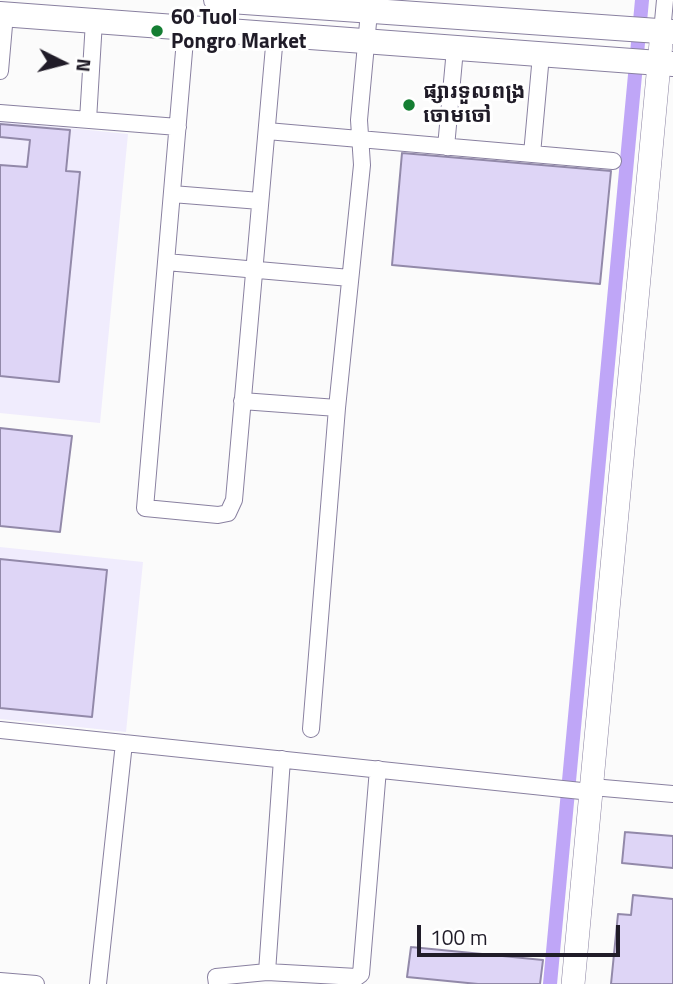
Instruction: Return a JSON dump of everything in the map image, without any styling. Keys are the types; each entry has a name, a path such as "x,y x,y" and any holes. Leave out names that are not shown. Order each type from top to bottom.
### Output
{"main road":[{"path":"216,0 652,31"},
{"path":"2,14 651,62"}],"street":[{"path":"573,984 582,790 652,31 666,0"},
{"path":"311,729 337,408 362,165 359,120 369,12"},
{"path":"0,71 2,14"},
{"path":"88,120 94,21"},
{"path":"186,28 145,508 218,515 228,513 234,500 275,35"},
{"path":"446,146 455,49"},
{"path":"532,154 541,55"},
{"path":"0,113 178,127"},
{"path":"267,131 613,161"},
{"path":"172,194 260,201"},
{"path":"166,262 350,278"},
{"path":"242,401 337,408"},
{"path":"0,730 582,790 673,794"},
{"path":"98,984 124,743"},
{"path":"267,972 282,760"},
{"path":"217,984 216,977 267,972 360,974 378,769"},
{"path":"0,981 36,984"}],"shaded area":[{"path":"0,121 128,134 100,423 0,413"},
{"path":"0,547 143,562 126,732 0,719"}],"building":[{"path":"0,124 70,130 66,171 80,172 59,382 0,376 0,165 27,167 30,140 0,137"},
{"path":"402,153 611,171 600,284 392,265"},
{"path":"0,428 72,436 60,532 0,526"},
{"path":"0,559 107,570 92,717 0,708"},
{"path":"625,832 673,836 673,868 622,863"},
{"path":"633,895 673,899 673,984 611,984 618,914 631,915"},
{"path":"411,947 543,960 540,984 478,984 407,977"}],"waterway":[{"path":"550,984 642,0"}],"place":[{"name":"60 Tuol Pongro Market","path":"157,31"},
{"name":"ផ្សារទួលពង្រ ចោមចៅ","path":"409,105"}]}
